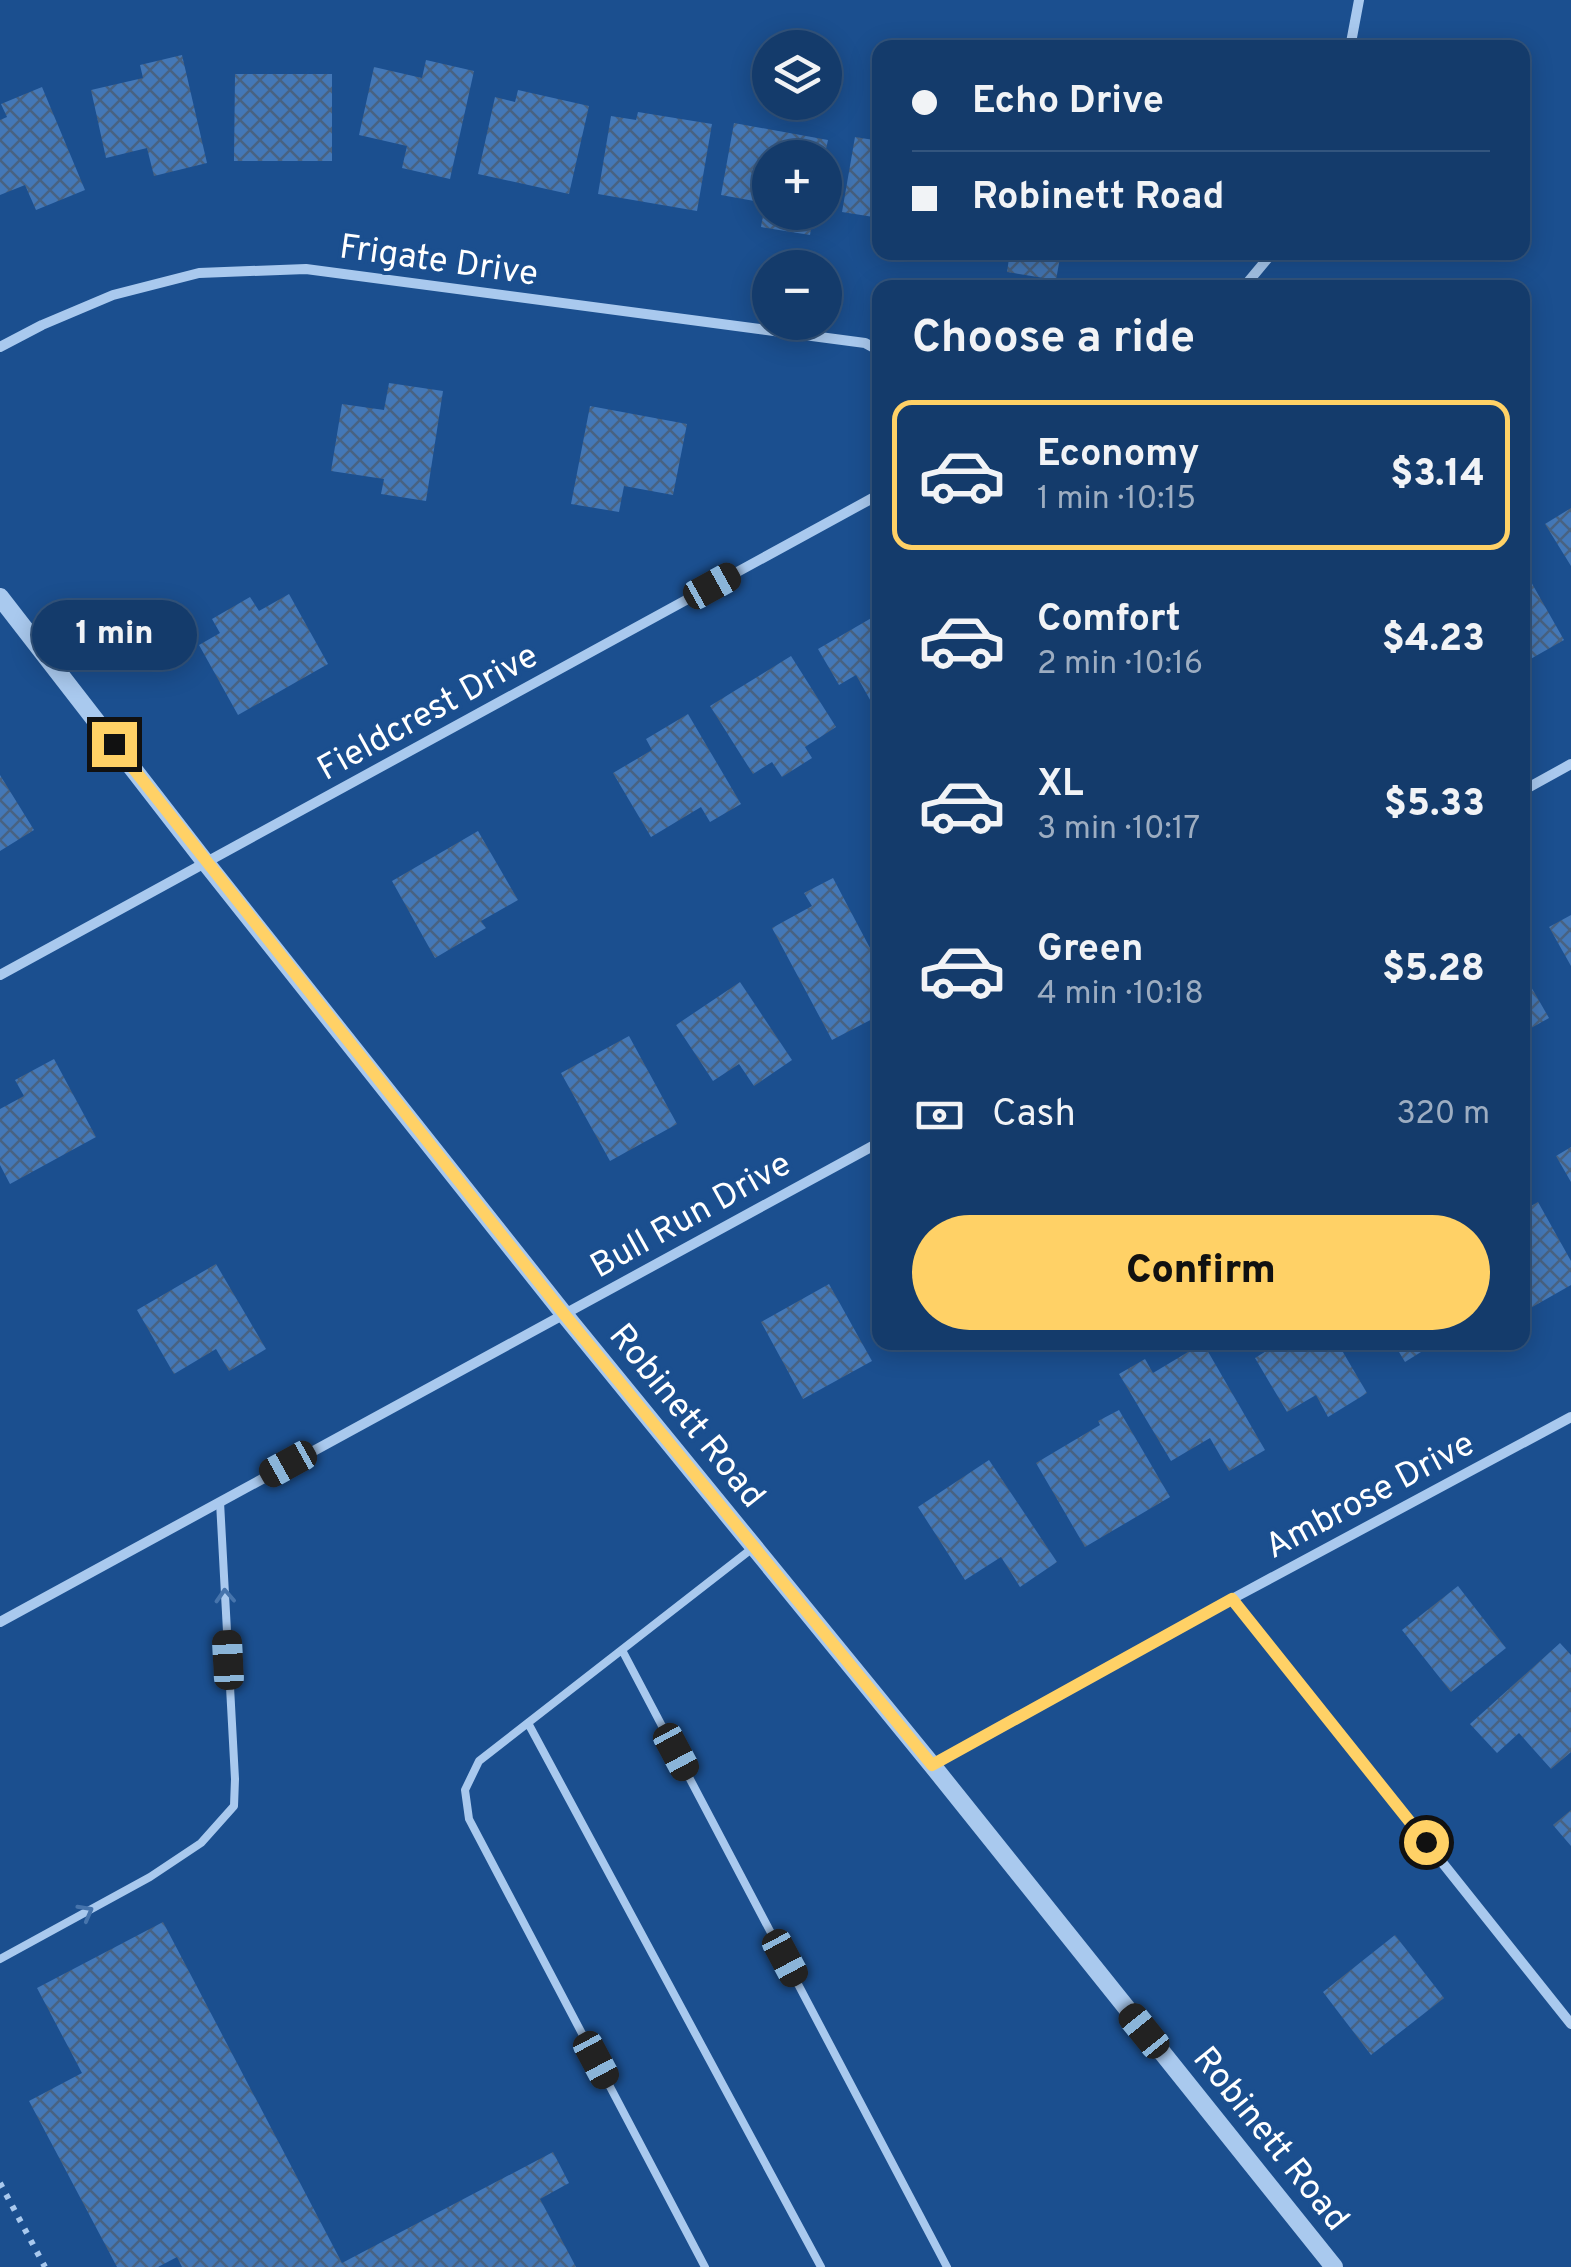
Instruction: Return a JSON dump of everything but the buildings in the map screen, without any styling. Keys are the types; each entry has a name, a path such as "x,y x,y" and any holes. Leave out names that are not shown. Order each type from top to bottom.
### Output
{"street":[{"path":"1352,40 1359,0"},
{"path":"1250,280 1267,260"},
{"name":"Frigate Drive","path":"0,347 113,295 199,273 306,269 872,347"},
{"name":"Fieldcrest Drive","path":"0,974 872,498"},
{"name":"Robinett Road","path":"0,596 564,1314 1334,2267"},
{"path":"1530,786 1571,764"},
{"name":"Bull Run Drive","path":"0,1622 872,1146"},
{"name":"Ambrose Drive","path":"932,1765 1571,1418"},
{"path":"1232,1599 1571,2024"}],"lane":[{"path":"0,1959 150,1878 201,1844 234,1806 220,1502"},
{"path":"706,2267 469,1819 465,1790 478,1761 754,1547"},
{"path":"622,1650 947,2267"},
{"path":"528,1723 820,2267"}],"path":[{"path":"0,2183 45,2267"}],"route":[{"path":"114,744 564,1314 932,1765 1232,1599 1426,1842"}]}
